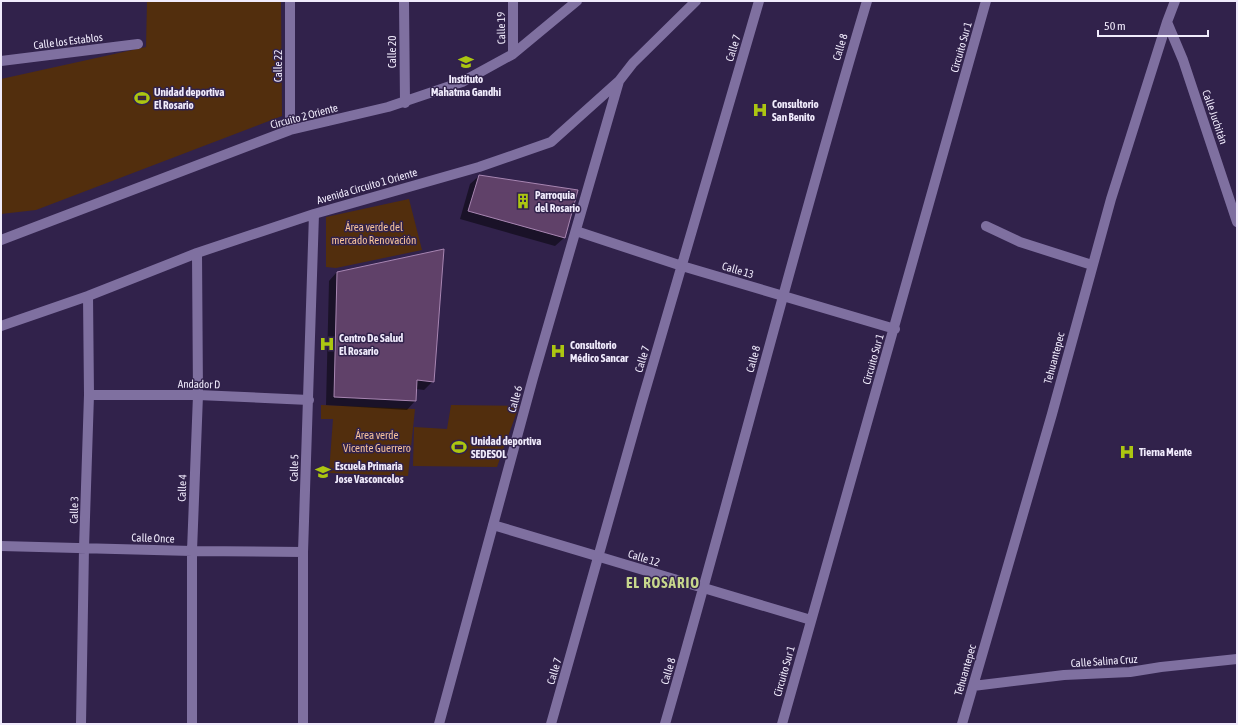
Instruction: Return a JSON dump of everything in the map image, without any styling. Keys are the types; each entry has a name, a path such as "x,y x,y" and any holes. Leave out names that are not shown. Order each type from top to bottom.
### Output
{"street":[{"name":"Calle 22","path":"290,1 290,130"},
{"name":"Calle 20","path":"404,1 404,103"},
{"name":"Calle 19","path":"513,1 513,54"},
{"name":"Circuito 2 Oriente","path":"1,240 290,130 404,103 462,82 513,54 576,1"},
{"name":"Avenida Circuito 1 Oriente","path":"1,326 88,296 197,253 314,214 479,167 551,142 619,81 633,63 696,1"},
{"name":"Calle 7","path":"551,724 759,1"},
{"name":"Calle 8","path":"665,724 704,588 831,119 867,1"},
{"name":"Circuito Sur 1","path":"782,724 895,329 986,1"},
{"name":"Tehuantepec","path":"962,724 1004,574 1054,406 1092,265 1167,22 1175,1"},
{"name":"Calle Juchitán","path":"1167,22 1183,60 1237,222"},
{"name":"Calle los Establos","path":"1,61 138,44"},
{"name":"Calle 6","path":"439,724 533,378 619,81"},
{"name":"Calle 5","path":"303,724 304,552 314,214"},
{"path":"986,226 1020,242 1092,265"},
{"name":"Calle 13","path":"576,230 682,266 895,329"},
{"name":"Calle 4","path":"192,724 192,551 198,395 197,253"},
{"name":"Calle 3","path":"81,724 84,548 89,395 88,296"},
{"name":"Andador D","path":"89,395 198,395 309,400"},
{"name":"Calle 12","path":"493,525 811,620"},
{"name":"Calle Once","path":"1,546 192,551 304,552"},
{"name":"Calle Salina Cruz","path":"973,686 1064,675 1130,672 1161,667 1237,659"}],"green space":[{"name":"Unidad deportiva El Rosario","path":"147,1 281,1 282,116 36,210 1,214 1,79 146,47"},
{"name":"Área verde del mercado Renovación","path":"409,199 422,250 336,268 326,267 326,217"},
{"name":"Área verde Vicente Guerrero","path":"321,405 415,409 408,476 329,473 333,419 321,419"},
{"name":"Unidad deportiva SEDESOL","path":"451,405 519,406 497,467 413,466 414,427 447,429"}],"building":[{"name":"Parroquia del Rosario","path":"479,175 578,190 565,238 468,211"},
{"path":"444,249 434,382 417,380 416,401 334,397 337,272"}],"place":[{"name":"Instituto Mahatma Gandhi","path":"466,62"},
{"name":"Unidad deportiva El Rosario","path":"142,98"},
{"name":"Consultorio San Benito","path":"760,110"},
{"name":"Parroquia del Rosario","path":"523,201"},
{"name":"Centro De Salud El Rosario","path":"327,344"},
{"name":"Consultorio Médico Sancar","path":"558,351"},
{"name":"Unidad deportiva SEDESOL","path":"459,447"},
{"name":"Tierna Mente","path":"1127,452"},
{"name":"Escuela Primaria Jose Vasconcelos","path":"323,472"}],"district":[{"name":"EL ROSARIO","path":"663,582"}]}
